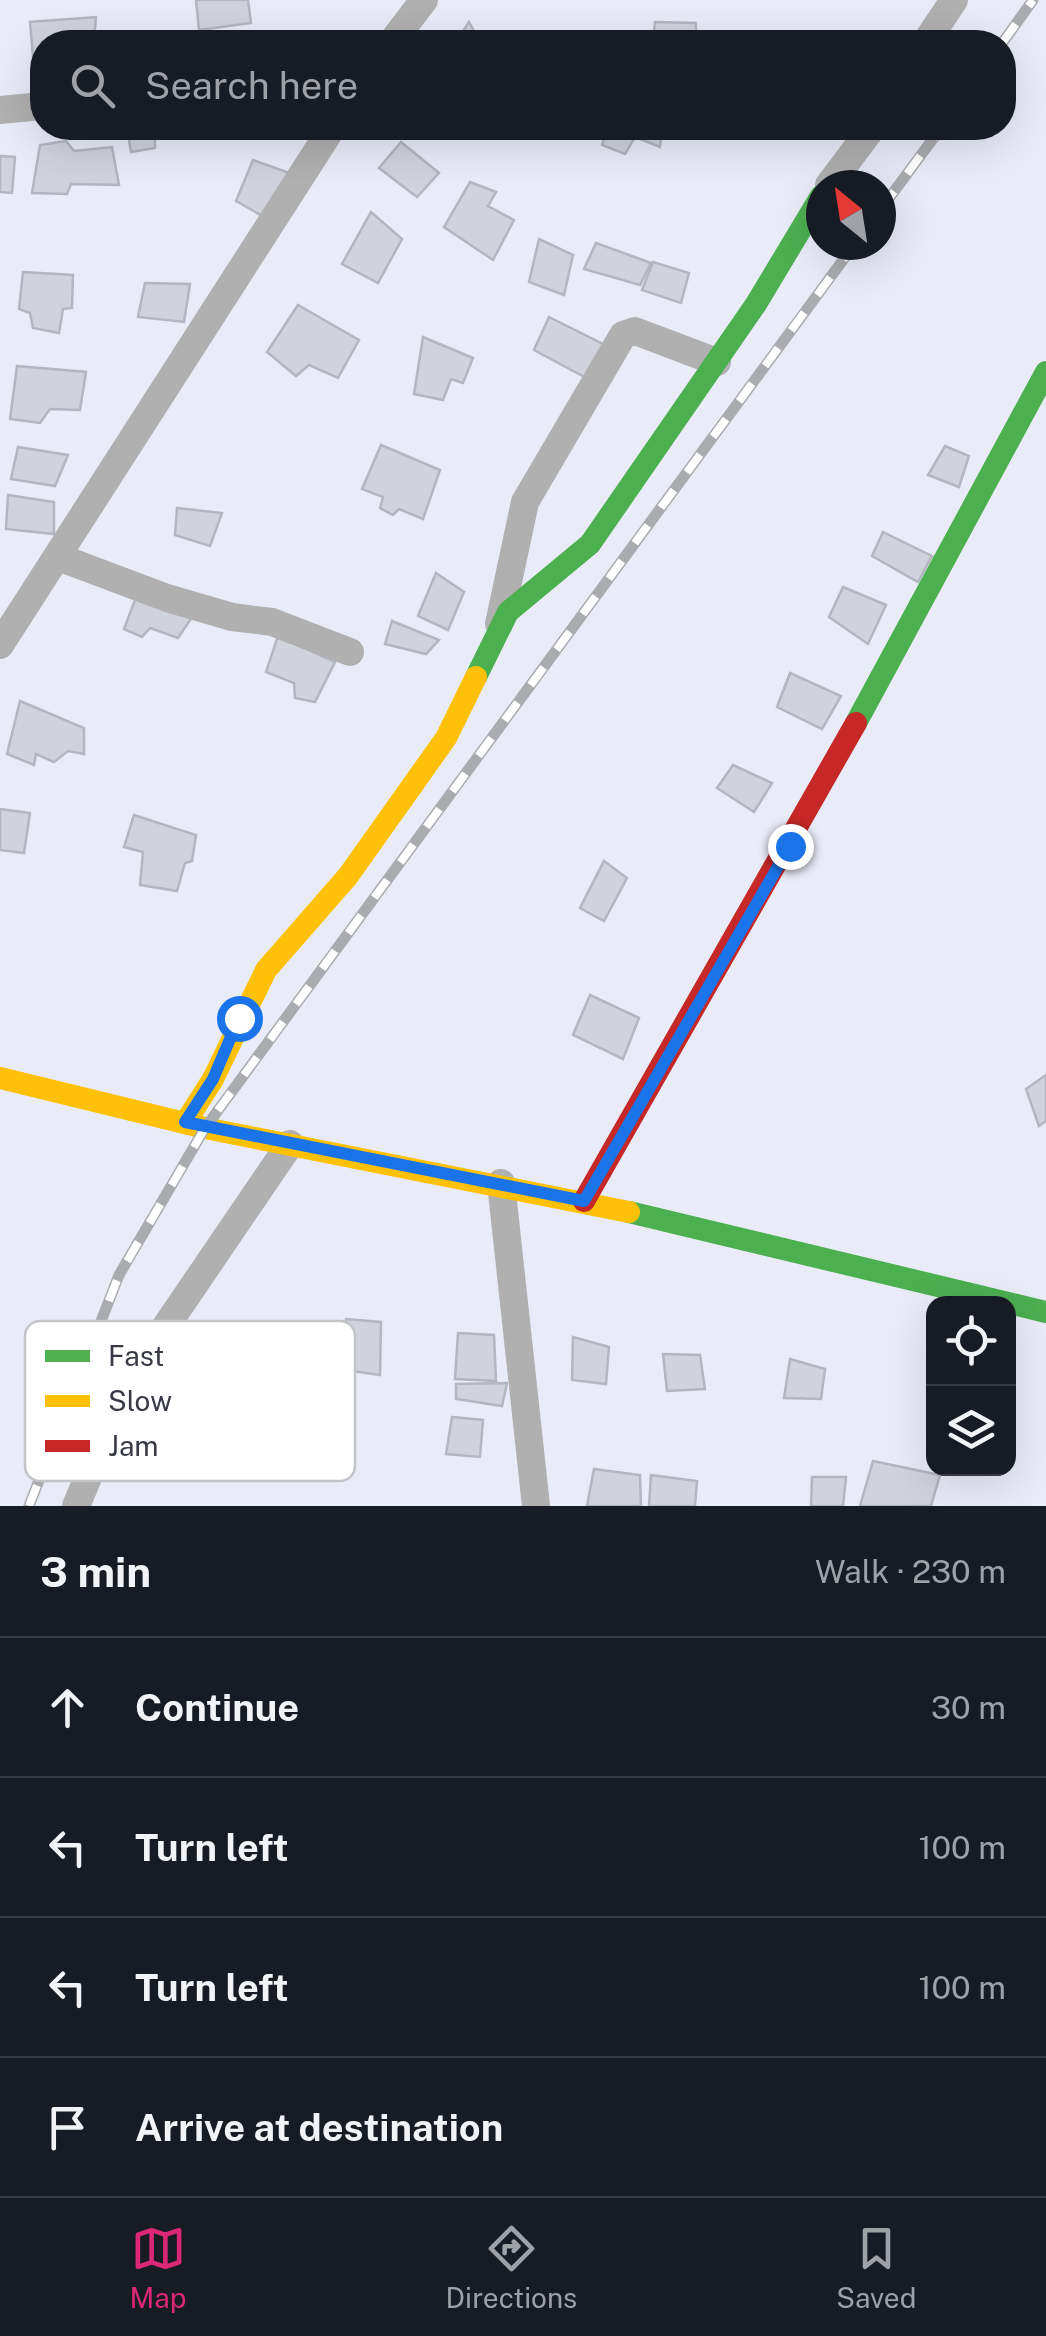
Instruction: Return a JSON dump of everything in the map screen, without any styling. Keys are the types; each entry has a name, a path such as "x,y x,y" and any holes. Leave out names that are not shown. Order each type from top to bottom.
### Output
{"street":[{"path":"401,30 424,0"},
{"path":"934,30 954,0"},
{"path":"0,110 30,107"},
{"path":"0,645 324,140"},
{"path":"840,170 863,140"},
{"path":"497,630 508,612 590,544 717,362 806,220"},
{"path":"185,1122 213,1079 266,970 348,876 446,738 484,670 497,630 525,502 623,335 635,332 717,362"},
{"path":"584,1201 790,846 1046,372"},
{"path":"58,556 167,598 232,617 272,622 350,652"},
{"path":"0,1078 185,1122 584,1201 1046,1312"},
{"path":"170,1321 290,1144"},
{"path":"501,1183 536,1506"},
{"path":"76,1506 86,1481"}],"building":[{"path":"196,0 248,0 251,23 199,30"},
{"path":"96,17 95,30 31,30 30,22"},
{"path":"655,22 696,23 696,30 654,30"},
{"path":"129,140 155,140 155,148 131,152"},
{"path":"603,140 633,140 625,154 602,145"},
{"path":"642,140 661,140 660,147"},
{"path":"66,141 74,151 112,147 119,185 71,184 67,194 32,193 40,145"},
{"path":"401,142 439,173 417,197 379,168"},
{"path":"0,156 15,157 12,193 0,192"},
{"path":"253,160 292,174 266,218 236,201"},
{"path":"470,182 496,192 488,206 514,220 493,260 444,227"},
{"path":"371,212 402,239 378,283 342,264"},
{"path":"539,239 573,255 564,295 529,282"},
{"path":"596,243 651,263 640,285 584,269"},
{"path":"653,262 689,273 681,303 642,290"},
{"path":"23,272 73,275 72,308 63,309 59,333 33,328 30,313 19,309"},
{"path":"145,283 190,284 184,322 138,317"},
{"path":"298,305 359,340 338,378 309,365 296,376 267,352"},
{"path":"549,317 611,348 588,379 534,350"},
{"path":"423,337 473,358 463,383 451,379 443,400 414,394"},
{"path":"17,366 86,372 80,410 50,409 40,423 10,419"},
{"path":"381,445 440,470 423,519 399,509 393,515 380,508 383,497 362,489"},
{"path":"945,446 969,456 959,487 928,475"},
{"path":"18,447 68,455 55,486 11,479"},
{"path":"8,495 54,502 54,534 6,529"},
{"path":"177,508 222,513 210,546 175,535"},
{"path":"883,532 932,556 918,582 872,556"},
{"path":"436,573 464,592 448,630 418,616"},
{"path":"843,587 886,605 868,644 829,617"},
{"path":"138,592 194,614 178,638 150,628 142,637 124,629"},
{"path":"392,621 439,640 426,654 385,644"},
{"path":"278,636 335,662 315,702 295,698 294,683 266,672"},
{"path":"790,673 841,696 822,729 777,707"},
{"path":"20,701 84,728 84,754 68,751 54,762 36,754 34,765 7,754"},
{"path":"733,765 772,783 754,812 717,788"},
{"path":"0,809 30,813 24,853 0,850"},
{"path":"134,815 196,835 192,861 185,863 177,891 140,885 143,852 124,847"},
{"path":"604,861 627,878 604,921 580,908"},
{"path":"590,995 639,1018 623,1059 573,1035"},
{"path":"1046,1075 1046,1121 1039,1126 1026,1089"},
{"path":"346,1319 381,1322 380,1375 355,1371 355,1321"},
{"path":"458,1333 494,1335 496,1381 455,1379"},
{"path":"573,1337 609,1347 606,1384 572,1380"},
{"path":"663,1354 700,1355 705,1389 667,1391"},
{"path":"790,1359 825,1369 821,1399 784,1398"},
{"path":"507,1383 502,1406 456,1399 456,1384"},
{"path":"452,1417 483,1420 480,1457 446,1454"},
{"path":"873,1461 926,1472 926,1476 940,1476 931,1506 860,1506"},
{"path":"594,1469 640,1475 641,1506 587,1506"},
{"path":"651,1475 697,1481 695,1506 649,1506"},
{"path":"812,1477 846,1477 843,1506 811,1506"}],"railway":[{"path":"1012,30 1033,0"},
{"path":"896,189 932,140"},
{"path":"101,1321 119,1275 205,1128 843,260"},
{"path":"29,1506 39,1481"}],"traffic: fast":[{"path":"476,677 508,612 590,544 756,304 806,221"},
{"path":"856,723 1046,372"},
{"path":"629,1212 1046,1312"}],"traffic: slow":[{"path":"185,1123 213,1079 266,970 348,876 446,738 476,677"},
{"path":"0,1078 205,1128 629,1212"}],"traffic: jam":[{"path":"584,1201 856,723"}],"route":[{"path":"239,1018 213,1079 185,1122 584,1201 790,846"}]}
